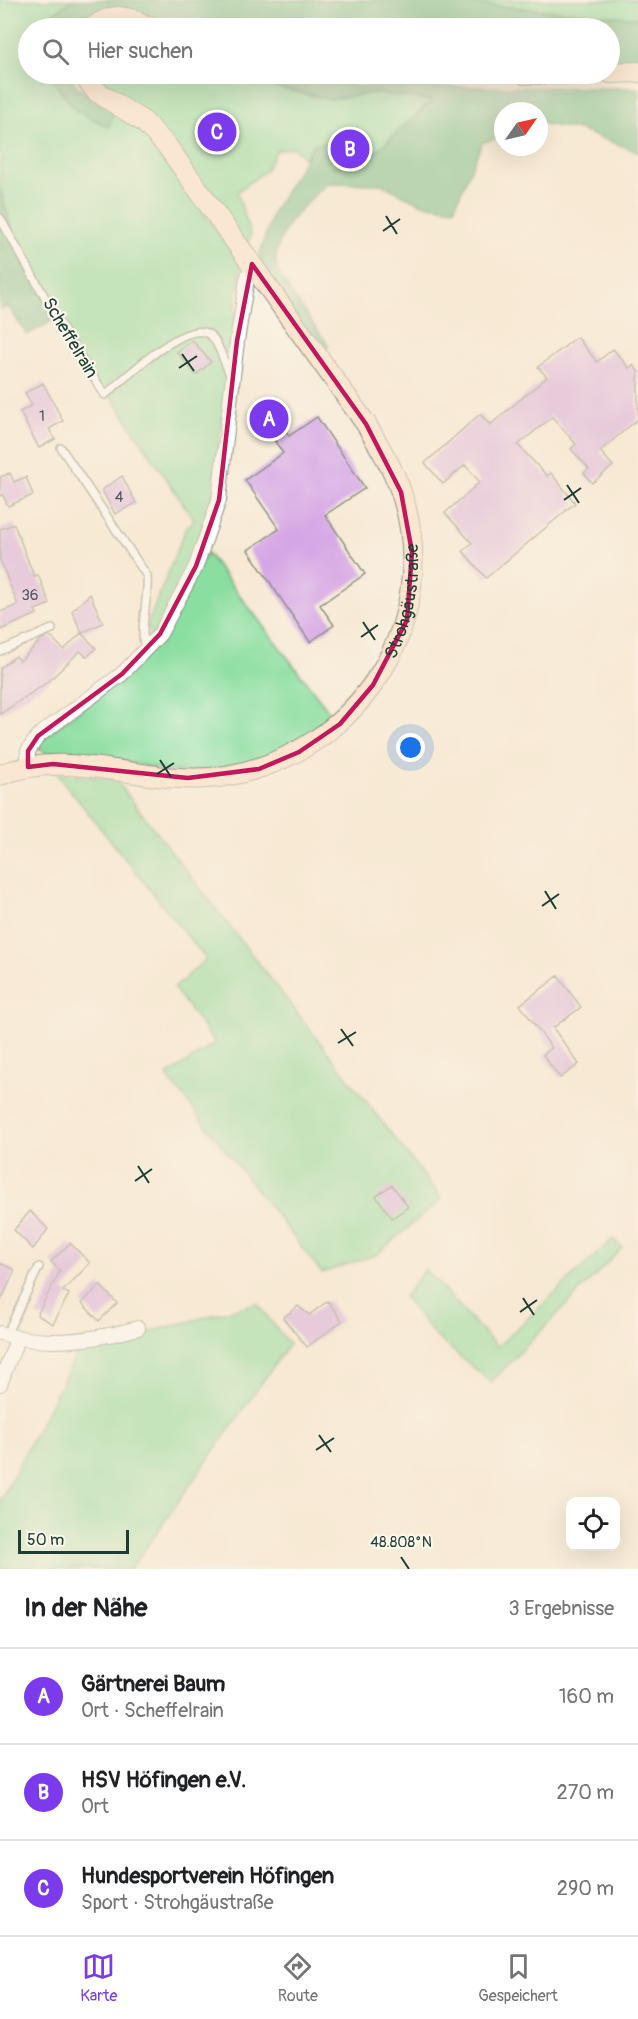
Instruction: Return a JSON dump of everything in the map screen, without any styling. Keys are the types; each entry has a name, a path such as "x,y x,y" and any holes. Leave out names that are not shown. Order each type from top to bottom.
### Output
{"main road":[{"path":"110,18 126,16 130,18"},
{"path":"620,73 638,72"},
{"name":"Strohgäustraße","path":"0,775 28,767 84,765 188,778 223,777 259,769 299,752 339,724 373,685 403,629 411,591 410,524 401,492 386,456 366,424 167,146 144,122 96,91 90,84"}],"street":[{"path":"28,767 28,752 38,736 122,674 160,634 181,599 208,534 219,500 237,341 247,279 252,264"},
{"path":"0,1383 8,1335 44,1340 85,1339 138,1328"}],"lane":[{"name":"Scheffelrain","path":"0,218 67,336 105,395 170,343 194,331 204,331 211,336 234,381"},
{"path":"61,448 147,576 149,597 142,636 146,650"},
{"path":"0,651 52,629"},
{"path":"8,1335 39,1267"}],"highlighted area":[{"path":"252,264 366,424 401,492 412,552 407,620 373,685 340,724 299,752 259,769 188,778 53,764 28,767 28,751 38,736 122,674 160,634 196,566 219,500 237,341"}],"green space":[{"path":"0,0 72,0 49,18 18,18 18,84 56,84 76,110 108,127 113,112 137,128 153,143 241,265 212,500 180,595 154,635 149,637 148,623 186,528 194,520 111,396 105,395 54,320 19,255 0,188"},
{"path":"72,0 428,0 638,18 638,64 620,65 620,18 145,18 117,8 106,9 88,18 49,18"},
{"path":"428,0 638,0 638,18"},
{"path":"56,84 75,84 113,112 109,127 76,110"},
{"path":"100,84 260,84 329,99 374,93 433,100 366,161 331,167 328,144 314,144 304,158 293,147 276,151 265,171 237,192 251,236 246,247"},
{"path":"260,84 638,88 638,152 579,130 548,125 548,102 494,102 494,139 482,143 454,209 422,204 381,184 328,183 292,219 276,253 278,272 329,346 323,352 257,262 273,212 314,144 328,143 332,167 366,161 432,100 374,93 330,99"},
{"path":"0,188 19,255 54,320 27,335 8,306 0,310"},
{"path":"207,553 335,719 282,752 211,772 166,771 119,760 47,753 39,749 41,740 134,668"},
{"path":"56,773 115,779 442,1199 377,1254 322,1273 167,1076 215,1043 174,988 206,959"},
{"path":"613,1239 622,1248 491,1382 435,1336 404,1297 425,1269 497,1347"},
{"path":"257,1303 289,1344 131,1569 0,1569 0,1501 82,1344 150,1332"}],"building":[{"path":"362,138 365,153 338,159 334,144"},
{"path":"577,337 597,362 613,349 629,368 633,365 638,371 638,419 600,451 613,466 592,483 584,473 589,469 571,449 576,444 552,417 518,445 547,476 551,473 575,503 486,578 463,551 472,543 445,513 480,482 465,465 443,484 425,463 480,414 490,425 547,377 538,367"},
{"path":"192,340 211,362 196,375 177,352"},
{"path":"43,383 63,421 49,429 55,439 39,448 20,412 32,405 25,393"},
{"path":"266,401 289,436 317,417 365,488 325,515 365,574 320,605 334,625 310,642 248,550 279,529 245,480 283,453 253,409"},
{"path":"10,473 14,482 26,477 33,495 8,506 3,495 0,496 0,477"},
{"path":"122,476 136,503 115,514 102,490"},
{"path":"14,524 34,576 38,575 50,604 35,610 37,614 0,630 0,612 18,605 0,560 0,529"},
{"path":"90,594 103,623 82,633 72,611"},
{"path":"81,633 96,648 87,657 80,651 49,681 0,714 0,668 16,656 20,661 42,639 50,636 64,650"},
{"path":"558,976 581,1007 553,1028 579,1064 560,1078 543,1055 552,1048 520,1005"},
{"path":"392,1185 408,1207 392,1218 376,1196"},
{"path":"30,1211 48,1229 33,1249 14,1230"},
{"path":"70,1243 90,1263 63,1291 69,1294 53,1324 37,1315 60,1271 51,1262"},
{"path":"0,1263 15,1270 0,1303"},
{"path":"100,1285 117,1303 99,1321 82,1303"},
{"path":"328,1301 342,1321 307,1347 283,1318 298,1306 309,1315"}],"place":[{"name":"Hundesportverein Höfingen","path":"217,132"},
{"name":"HSV Höfingen e.V.","path":"350,149"},
{"name":"Gärtnerei Baum","path":"269,419"}]}
